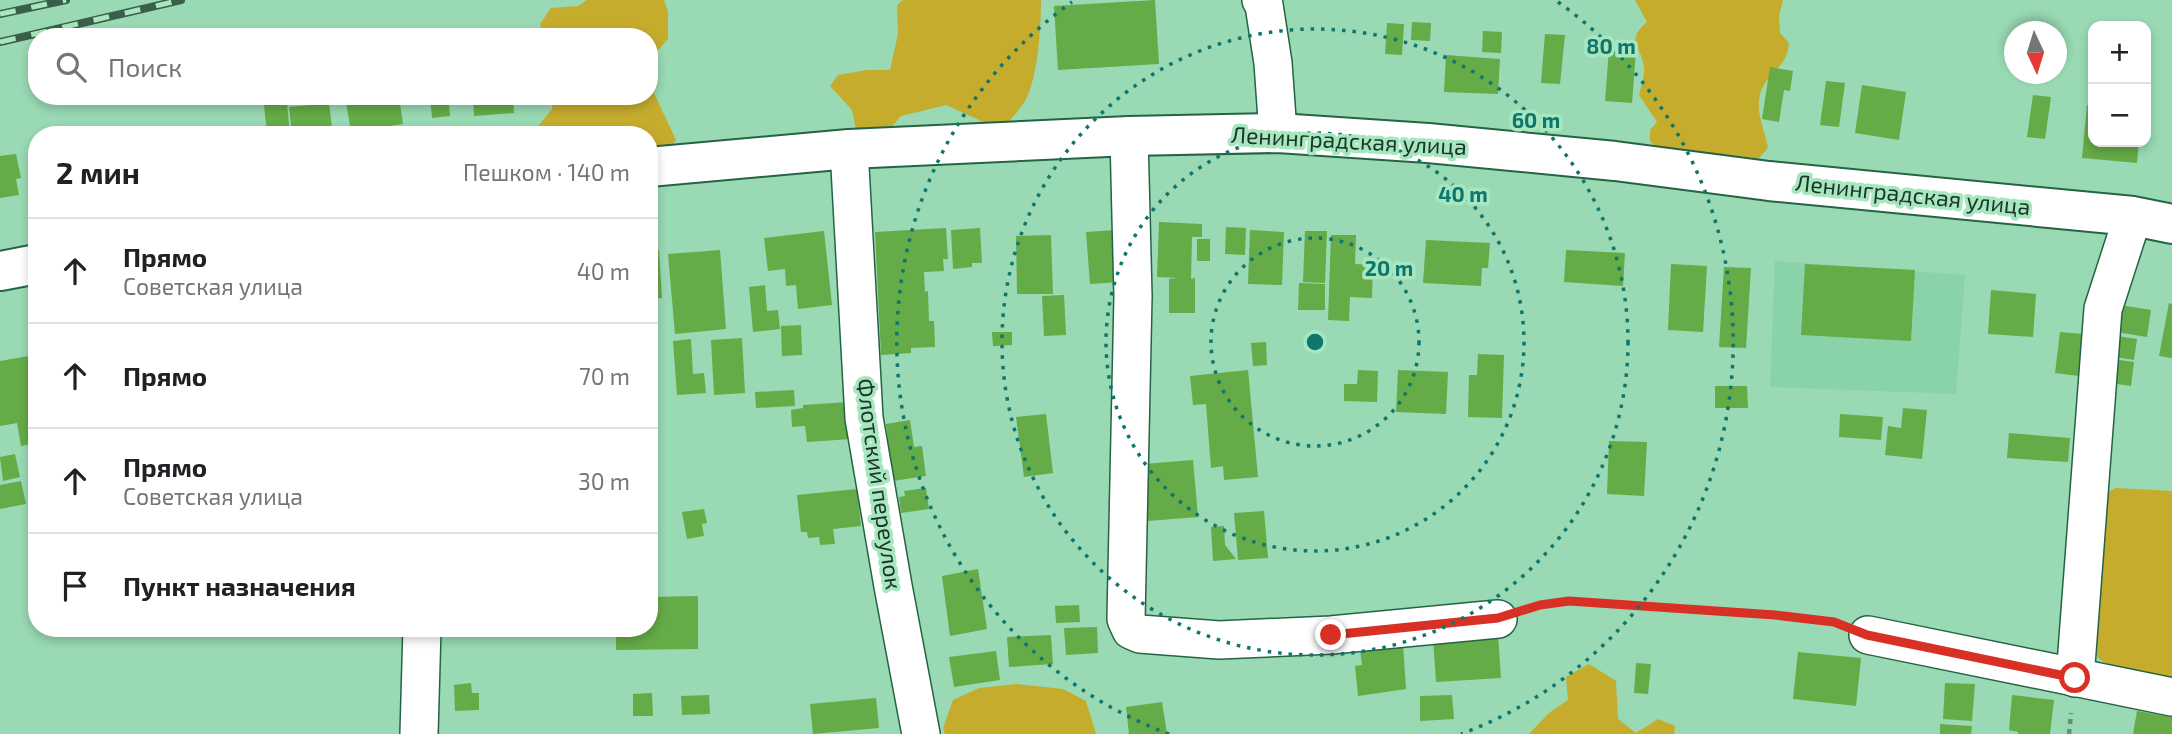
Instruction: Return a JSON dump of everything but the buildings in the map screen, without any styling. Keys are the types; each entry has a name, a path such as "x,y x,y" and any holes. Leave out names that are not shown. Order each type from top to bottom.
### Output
{"main road":[{"name":"Ленинградская улица","path":"658,166 849,149 1129,136 1278,133 1615,160 1769,181 2133,216 2172,224"},
{"path":"0,271 28,266"}],"street":[{"path":"1261,0 1273,63 1278,133"},
{"path":"1129,136 1133,296 1126,620 1131,630 1140,634 1219,640 1331,635 1498,618"},
{"name":"Флотский переулок","path":"849,149 864,418 921,734"},
{"path":"2075,678 2103,309 2133,216"},
{"path":"1867,635 2172,697"},
{"path":"419,734 422,637"}],"path":[{"path":"1498,618 1540,605 1569,601 1775,615 1834,622 1867,635"}],"shaded area":[{"path":"587,0 664,0 668,12 668,39 658,50 658,28 541,28 540,24 551,8 578,6"},
{"path":"903,0 1041,0 1039,39 1032,83 1023,104 1001,130 946,105 901,116 883,137 856,130 852,110 830,86 838,75 867,70 890,70 898,34 897,5"},
{"path":"1635,0 1783,0 1779,16 1780,33 1789,43 1788,51 1782,64 1765,83 1760,96 1759,111 1768,148 1758,159 1659,150 1650,141 1650,130 1657,122 1639,95 1644,67 1636,43 1640,28 1647,22"},
{"path":"658,102 676,140 668,150 658,149 658,126 538,126 552,105 658,105"},
{"path":"1775,261 1965,275 1956,394 1770,387"},
{"path":"2116,488 2172,491 2172,680 2112,667 2099,659 2091,645 2102,495"},
{"path":"1589,664 1616,681 1618,719 1636,733 1658,719 1675,726 1674,734 1529,734 1549,713 1568,700 1566,677"},
{"path":"1017,684 1063,689 1086,701 1096,734 945,734 943,728 953,700 979,688"}],"railway":[{"path":"0,14 66,0"},
{"path":"60,28 181,0"},
{"path":"0,42 28,36"}],"route":[{"path":"1331,635 1498,618 1540,605 1569,601 1775,615 1834,622 1867,635 2075,678"}]}
